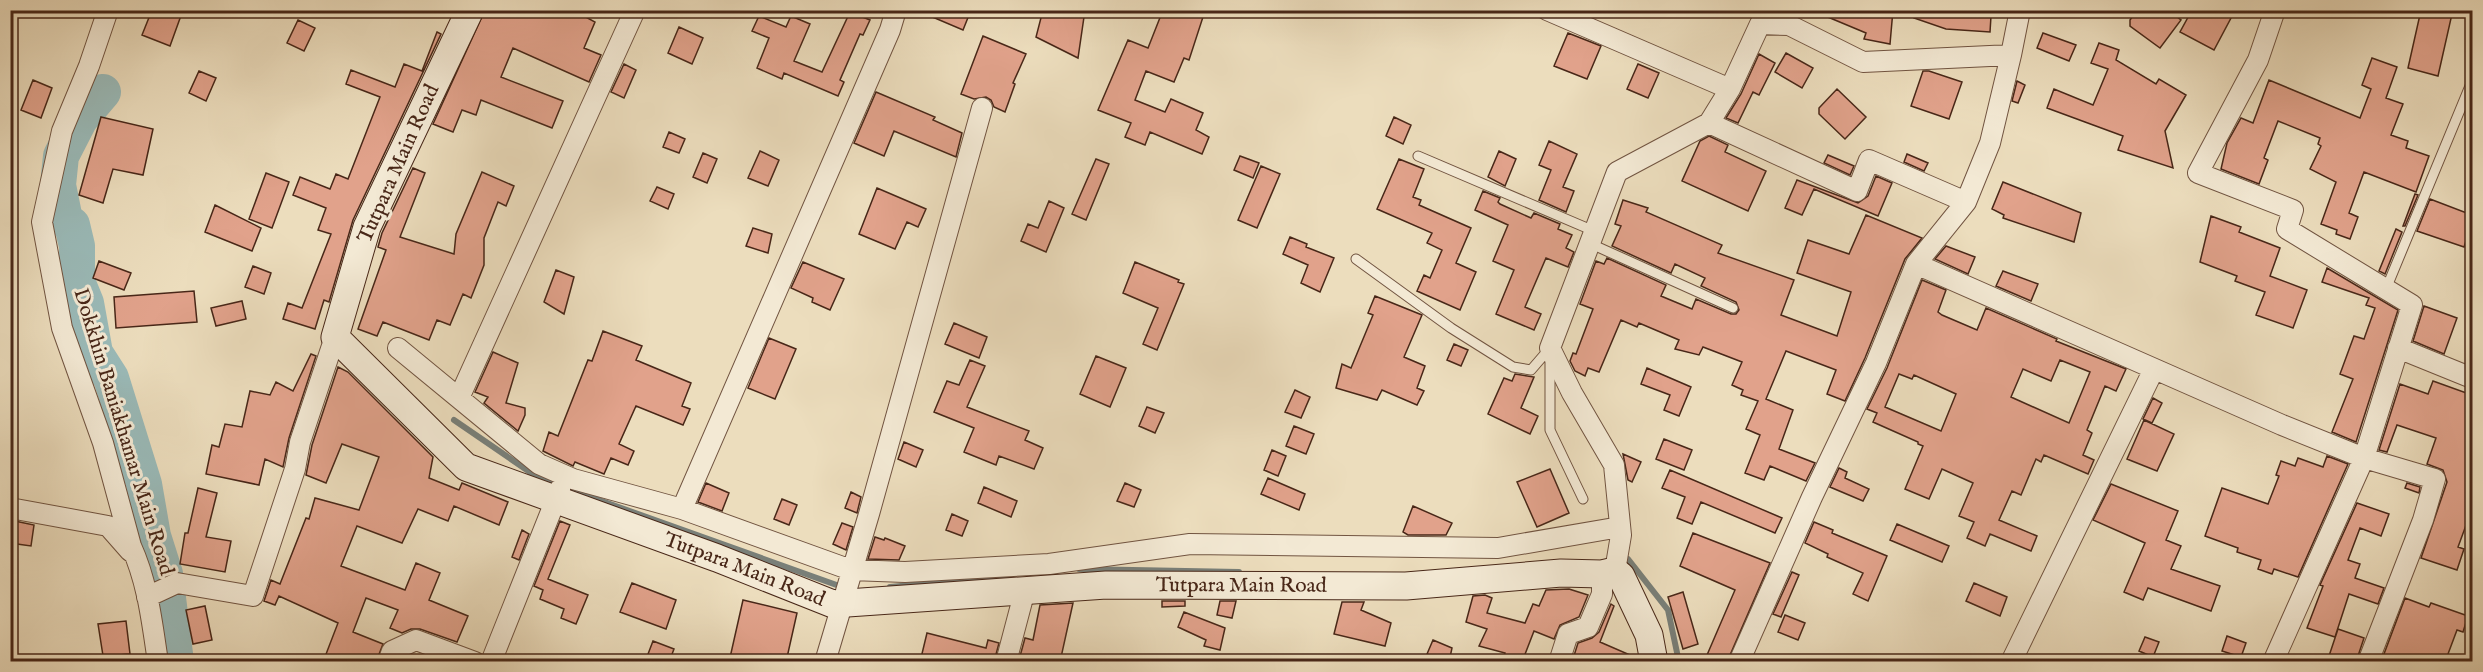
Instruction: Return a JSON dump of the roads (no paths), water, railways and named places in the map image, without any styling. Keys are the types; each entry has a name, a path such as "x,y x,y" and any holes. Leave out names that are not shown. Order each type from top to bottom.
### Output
{"street":[{"name":"Dokkhin Baniakhamar Main Road","path":"108,10 89,66 62,131 42,222 62,328 103,444 131,546 138,561 148,596 158,662"},
{"name":"Tutpara Main Road","path":"470,10 367,227 335,338 466,467 560,488 717,558 833,604 846,587 1025,590 1106,585 1406,586 1561,573 1608,572"},
{"path":"459,398 635,10"},
{"path":"682,510 890,30 896,10"},
{"path":"1547,10 1730,89"},
{"path":"1739,662 1812,497 1876,363 1916,264 1966,202 1990,143 2012,55 2020,10"},
{"path":"2273,662 2364,458 2412,305 2287,229 2293,210 2198,173 2258,60 2275,10"},
{"path":"1559,662 1568,634 1588,627 1602,594 1620,531 1614,465 1572,393 1550,348 1617,172 1709,123 1730,89 1760,24 1789,25 1863,62 2012,55"},
{"path":"825,662 982,108"},
{"path":"1709,123 1857,191 1869,160 1966,202"},
{"path":"1916,264 2364,458 2435,479 2408,560 2368,662"},
{"path":"148,596 177,583 253,596 295,470 300,442 335,338"},
{"path":"398,348 539,464 560,488 682,510 846,587 905,572 1049,564 1190,544 1498,548 1620,531"},
{"path":"2398,348 2472,378"},
{"path":"2012,662 2154,369"},
{"path":"491,662 560,488"},
{"path":"10,508 108,526 138,561"},
{"path":"1608,572 1621,576 1649,635 1654,662"},
{"path":"1006,662 1025,590"},
{"path":"388,662 392,651 416,640 475,662"}],"lane":[{"path":"2386,289 2472,81"},
{"path":"1418,156 1592,237 1733,308"},
{"path":"1356,259 1450,328 1513,367 1531,370 1550,348"},
{"path":"1550,348 1550,430 1582,499"}],"waterway":[{"path":"103,92 80,119 61,156 58,185 65,220 72,225 77,246 77,281 86,303 95,353 111,378 144,484 153,536 165,574 176,662"},
{"path":"454,420 540,479 845,588"},
{"path":"1621,560 1628,559 1668,610 1679,662"},
{"path":"1079,569 1239,572"},
{"path":"890,587 1009,576"}]}
